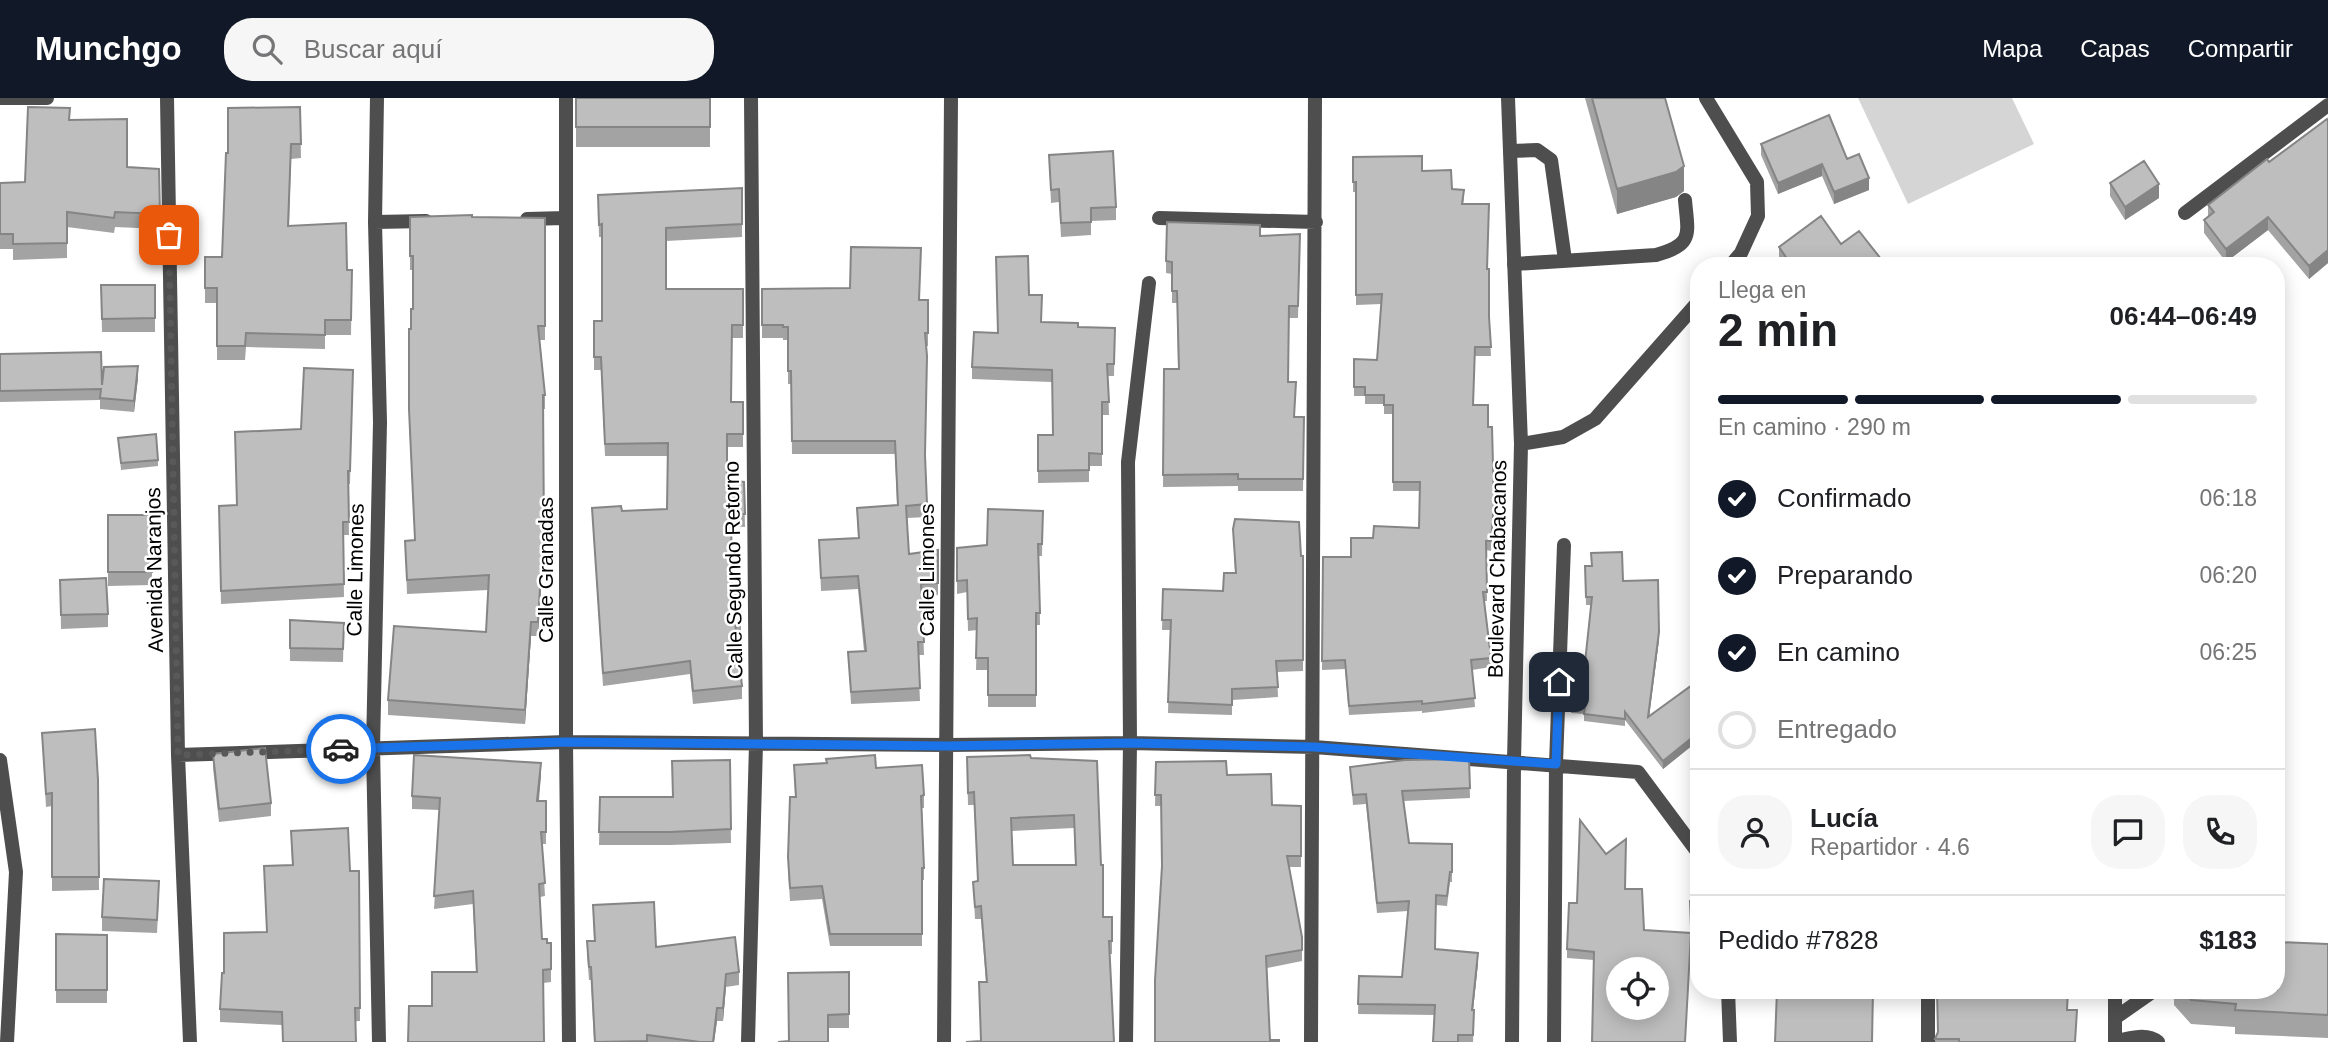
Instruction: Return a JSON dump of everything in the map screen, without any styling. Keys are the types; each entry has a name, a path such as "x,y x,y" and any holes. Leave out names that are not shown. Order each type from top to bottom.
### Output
{"street":[{"path":"0,98 47,98"},
{"name":"Avenida Naranjos","path":"167,98 178,755 190,1042"},
{"name":"Calle Limones","path":"377,98 375,222 380,422 373,748 379,1042"},
{"name":"Calle Granadas","path":"566,98 569,1042"},
{"name":"Calle Segundo Retorno","path":"748,1042 756,744 751,98"},
{"name":"Calle Limones","path":"944,1042 951,98"},
{"path":"1311,1042 1315,98"},
{"name":"Boulevard Chabacanos","path":"1508,98 1521,444 1514,762 1512,1042"},
{"path":"1706,98 1757,182 1758,216 1738,257"},
{"path":"2185,213 2328,105"},
{"path":"1510,151 1537,150 1551,160 1565,260"},
{"path":"1514,264 1656,254 1676,249 1684,242 1688,230 1685,200"},
{"path":"511,219 565,218"},
{"path":"1159,218 1316,222"},
{"path":"375,222 443,220"},
{"path":"1126,1042 1130,743 1128,462 1149,284"},
{"path":"1521,444 1563,437 1595,419 1690,311"},
{"path":"1554,1042 1556,764 1564,545"},
{"path":"178,755 566,742 946,746 1130,743 1314,747 1638,772 1690,842"},
{"path":"0,760 16,872 7,1042"},
{"path":"1728,999 1730,1042"},
{"path":"1928,999 1928,1042"},
{"path":"2115,999 2115,1041 2146,1036 2158,1042"},
{"path":"2115,1018 2142,999"}],"shaded area":[{"path":"1858,98 2012,98 2034,144 1908,204"}],"building":[{"path":"576,98 710,98 710,127 576,127"},
{"path":"1592,98 1665,98 1684,166 1676,172 1617,189"},
{"path":"28,107 70,108 69,120 127,119 127,167 159,169 160,214 115,212 114,218 67,212 67,243 13,244 13,234 0,234 0,183 25,182"},
{"path":"300,107 301,144 291,144 288,226 346,223 347,270 352,270 351,320 325,320 325,335 246,333 245,346 217,346 217,288 205,288 205,257 222,257 228,108"},
{"path":"1829,115 1847,159 1859,154 1869,178 1834,192 1822,164 1778,183 1761,144"},
{"path":"2327,119 2328,250 2309,266 2268,217 2226,249 2204,220 2214,212 2208,205 2267,159 2269,162"},
{"path":"1113,151 1116,207 1091,208 1091,222 1061,223 1059,189 1051,190 1049,155"},
{"path":"1422,156 1422,171 1451,170 1452,189 1464,190 1462,204 1489,204 1487,269 1491,347 1475,347 1473,405 1488,405 1488,427 1492,427 1494,503 1491,541 1486,541 1487,592 1483,592 1491,658 1471,660 1475,698 1422,704 1422,701 1349,706 1345,660 1322,661 1323,557 1351,557 1351,538 1373,538 1374,526 1419,528 1420,482 1393,482 1393,405 1384,405 1384,395 1365,395 1365,387 1354,387 1354,359 1377,360 1382,294 1356,295 1356,182 1353,182 1353,157"},
{"path":"2144,161 2159,184 2125,207 2110,183"},
{"path":"742,188 742,224 666,228 666,289 743,289 743,325 732,325 731,402 743,402 743,434 727,434 727,480 744,482 745,514 731,514 732,587 739,587 741,621 735,621 742,686 693,691 690,661 603,673 592,508 621,506 622,511 667,509 668,443 605,444 601,357 594,357 594,321 602,321 602,224 599,225 598,195"},
{"path":"472,215 545,218 545,326 538,326 545,395 544,538 538,622 531,622 525,710 388,700 394,626 486,632 489,575 407,580 405,541 415,540 409,409 409,329 413,309 410,217"},
{"path":"1821,216 1841,244 1859,231 1879,257 1786,257 1779,247"},
{"path":"1167,222 1260,225 1260,236 1300,234 1298,306 1289,306 1288,382 1296,382 1294,417 1304,417 1303,479 1238,479 1238,474 1163,475 1164,369 1179,369 1177,291 1172,291 1172,262 1166,261"},
{"path":"851,247 921,248 919,300 928,300 928,333 925,333 927,504 906,506 909,554 938,550 938,583 921,584 924,642 918,642 920,688 851,692 848,652 866,651 858,576 821,578 819,540 859,538 857,508 898,505 895,441 792,441 788,327 762,325 762,289 850,288"},
{"path":"1028,256 1029,295 1042,295 1041,322 1115,328 1114,364 1107,364 1109,402 1102,402 1102,454 1089,453 1089,470 1038,471 1038,435 1053,435 1052,370 972,367 974,332 998,333 996,257"},
{"path":"101,285 155,285 155,318 102,319"},
{"path":"101,352 102,385 104,367 138,366 134,401 100,398 101,389 0,391 0,354"},
{"path":"304,368 353,370 348,471 349,522 343,522 344,584 221,591 219,506 237,505 235,432 301,429"},
{"path":"156,434 158,460 121,463 118,438"},
{"path":"988,509 1043,511 1042,544 1038,544 1040,613 1036,613 1036,695 988,695 988,658 976,658 977,618 968,619 967,580 957,581 957,548 987,545"},
{"path":"108,515 152,515 152,572 108,572"},
{"path":"1235,519 1299,522 1303,556 1303,660 1276,661 1278,687 1232,689 1232,705 1168,702 1171,620 1162,620 1163,589 1223,591 1224,573 1236,573 1233,529"},
{"path":"1622,552 1623,581 1658,580 1659,632 1648,717 1690,687 1690,739 1663,761 1625,712 1625,719 1584,714 1585,706 1571,705 1574,680 1583,681 1592,597 1586,597 1585,566 1592,566 1591,553"},
{"path":"106,578 108,614 61,615 60,580"},
{"path":"290,620 344,623 343,649 290,648"},
{"path":"95,729 99,877 52,877 52,793 46,794 42,733"},
{"path":"265,748 271,803 219,809 213,754"},
{"path":"414,755 541,763 537,801 546,801 546,832 541,832 545,883 539,884 542,939 551,943 551,969 543,970 544,1042 408,1042 409,1006 432,1006 432,972 477,972 473,891 434,896 440,798 412,796"},
{"path":"875,755 876,768 922,765 922,934 830,934 822,886 790,888 790,797 796,797 794,765"},
{"path":"1030,755 1031,758 1097,761 1103,917 1112,917 1112,941 1109,941 1114,1042 966,1042 981,1041 979,982 987,982 981,906 975,907 973,882 978,881 974,792 968,793 967,757","holes":["1074,815 1076,865 1013,865 1011,818"]},
{"path":"1469,759 1470,788 1402,791 1409,843 1452,844 1452,872 1447,896 1436,895 1435,949 1478,953 1472,1010 1473,1035 1458,1035 1458,1042 1433,1042 1435,1005 1358,1004 1359,976 1402,977 1409,901 1377,903 1366,794 1353,795 1350,767 1405,760"},
{"path":"730,760 731,829 599,832 600,797 673,797 672,761"},
{"path":"1226,761 1227,775 1271,774 1272,805 1301,806 1301,856 1287,856 1302,950 1266,956 1270,1040 1279,1042 1155,1042 1155,980 1162,866 1161,795 1155,795 1156,762"},
{"path":"1580,820 1606,854 1626,839 1625,889 1642,889 1644,930 1690,933 1685,1042 1592,1042 1594,952 1567,949 1569,903 1577,903"},
{"path":"348,828 350,871 359,871 360,1008 355,1008 356,1042 283,1042 282,1012 220,1009 224,973 224,933 267,932 264,866 293,865 291,831"},
{"path":"104,879 159,881 157,920 102,917"},
{"path":"654,902 656,947 735,937 739,972 726,974 723,1008 717,1008 713,1042 647,1035 647,1041 595,1042 587,941 595,941 593,905"},
{"path":"56,934 107,935 107,990 56,990"},
{"path":"2285,942 2328,944 2328,1015 2235,1010 2236,1004 2191,1000 2285,999"},
{"path":"849,972 849,1014 828,1015 828,1042 778,1042 789,1041 788,973"},
{"path":"1777,999 1873,999 1872,1042 1775,1042"},
{"path":"1937,999 2068,999 2067,1010 2077,1010 2075,1042 1959,1042 1959,1039 1935,1039 1938,1032"}],"way so far":[{"path":"169,235 178,755 341,749"}],"route":[{"path":"341,749 566,742 946,746 1130,743 1314,747 1556,764 1559,682"}]}
